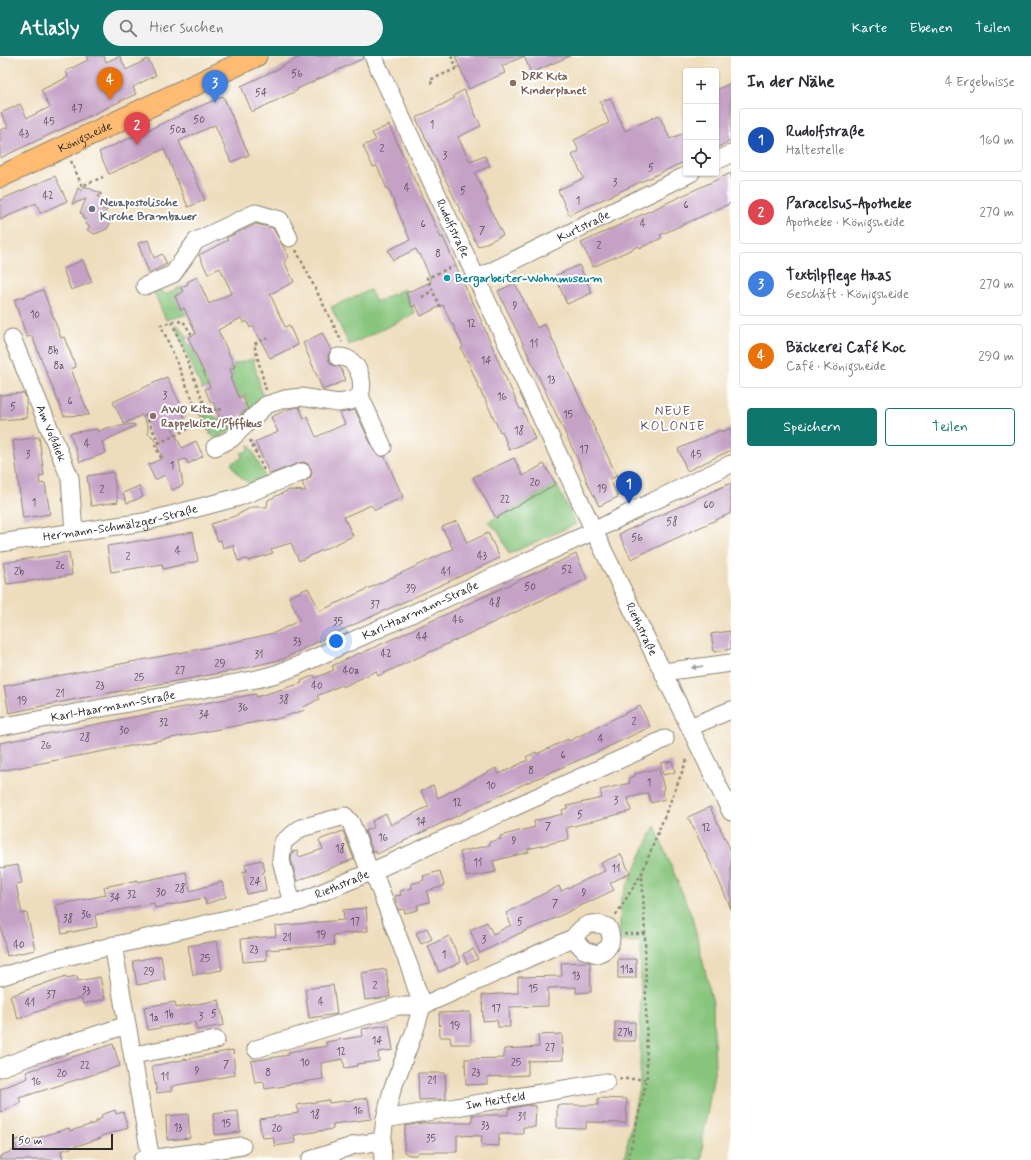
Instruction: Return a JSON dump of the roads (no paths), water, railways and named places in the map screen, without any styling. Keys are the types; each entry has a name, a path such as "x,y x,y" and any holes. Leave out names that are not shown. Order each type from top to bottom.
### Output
{"main road":[{"name":"Königsheide","path":"0,177 256,56"}],"street":[{"name":"Rudolfstraße","path":"372,56 594,531"},
{"path":"719,160 731,154"},
{"name":"Kurtstraße","path":"476,279 685,176"},
{"path":"145,286 173,274 196,242 255,213 280,220 289,238"},
{"name":"Am Voßdiek","path":"12,338 70,478 74,532"},
{"path":"215,447 231,440 266,405 285,399 301,397 338,403 351,401 360,396 362,390 358,370 345,359"},
{"path":"360,396 383,447"},
{"name":"Karl-Haarmann-Straße","path":"0,727 257,679 276,674 297,666 594,531 731,464"},
{"name":"Hermann-Schmälzger-Straße","path":"0,543 144,522 239,496 302,472"},
{"name":"Riethstraße","path":"594,531 731,812"},
{"path":"663,672 731,663"},
{"path":"693,732 731,710"},
{"name":"Riethstraße","path":"0,977 53,960 299,902 372,872 665,739"},
{"path":"292,904 280,860 283,842 301,828 345,816 351,823 372,872 410,968 422,1006 415,1030 392,1090 385,1118 382,1141 382,1160"},
{"path":"256,1049 398,1006 422,1006 573,938 579,930 588,925 598,922 610,931 612,942 606,951 597,954 584,950 573,938"},
{"path":"113,945 133,1055 148,1159 242,1146"},
{"path":"0,1068 31,1056 127,1026"},
{"path":"133,1055 216,1040"},
{"name":"Im Heitfeld","path":"385,1118 606,1082"},
{"path":"310,1160 355,1145 382,1141"}],"place":[{"name":"DRK Kita Kinderplanet","path":"513,83"},
{"name":"Bäckerei Café Koc","path":"110,100"},
{"name":"Textilpflege Haas","path":"215,103"},
{"name":"Paracelsus-Apotheke","path":"137,145"},
{"name":"Neuapostolische Kirche Brambauer","path":"92,209"},
{"name":"Bergarbeiter-Wohnmuseum","path":"447,278"},
{"name":"AWO Kita Rappelkiste/Pfiffikus","path":"153,416"},
{"name":"Rudolfstraße","path":"629,504"}],"district":[{"name":"NEUE KOLONIE","path":"673,418"}]}
